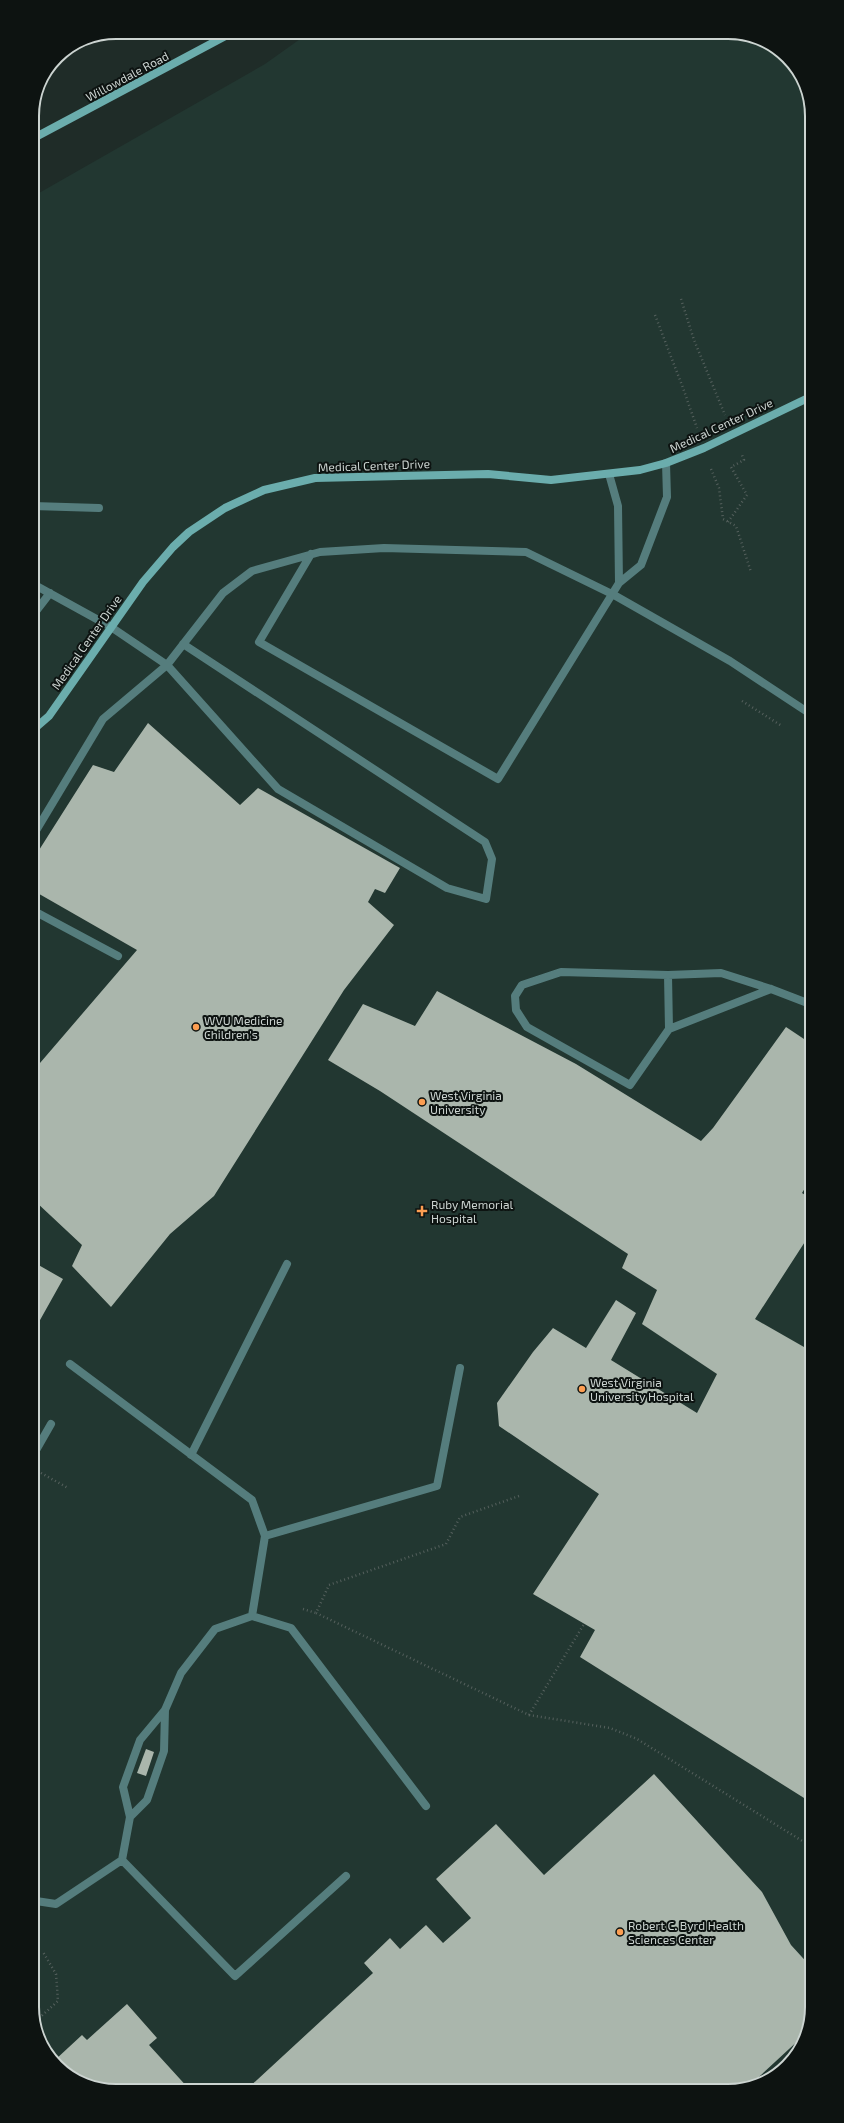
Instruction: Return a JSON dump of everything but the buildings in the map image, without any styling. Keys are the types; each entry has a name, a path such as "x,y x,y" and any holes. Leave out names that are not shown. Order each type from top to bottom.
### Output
{"street":[{"name":"Willowdale Road","path":"39,135 220,39"},
{"name":"Medical Center Drive","path":"39,725 49,716 142,582 189,532 225,508 264,490 315,478 488,474 551,480 609,474 666,463 704,448 805,399"}],"lane":[{"path":"619,583 641,565 667,497 666,463"},
{"path":"311,554 259,642 498,779 614,595 619,583 618,506 609,474"},
{"path":"39,506 99,508"},
{"path":"39,826 103,719 167,666 222,593 252,571 320,552 384,548 526,552 614,595 730,661 805,710"},
{"path":"39,587 111,627 167,666 278,789 447,888 486,899 492,859 484,842 183,644"},
{"path":"39,607 50,593"},
{"path":"39,914 118,956"},
{"path":"771,988 669,1029 630,1085 527,1028 516,1010 515,996 522,985 561,972 668,975 721,973 771,988 805,1002"},
{"path":"668,975 669,1029"},
{"path":"191,1455 287,1264"},
{"path":"70,1364 252,1500 265,1536 252,1616"},
{"path":"265,1536 437,1486 460,1368"},
{"path":"39,1445 51,1424"},
{"path":"39,1901 56,1904 122,1860 130,1817 123,1787 140,1740 165,1710 181,1673 215,1629 252,1616 291,1628 426,1806"},
{"path":"130,1817 147,1800 164,1750 165,1710"},
{"path":"122,1860 235,1976 346,1876"}],"path":[{"path":"681,299 694,340 726,418"},
{"path":"655,315 684,388 698,430"},
{"path":"728,522 747,495 731,467 744,460 741,453"},
{"path":"709,465 719,488 723,519 736,526 752,572"},
{"path":"742,700 782,726"},
{"path":"41,1473 68,1488"},
{"path":"316,1613 329,1585 446,1544 460,1517 519,1496"},
{"path":"301,1608 316,1613 529,1715 610,1728 637,1739 805,1843"},
{"path":"529,1715 584,1624"},
{"path":"40,2016 58,2000 56,1974 43,1952"}],"shaded area":[{"name":"West Virginia University","path":"300,39 733,39 743,40 767,49 783,61 795,77 804,101 805,2007 804,2022 801,2032 795,2046 783,2062 762,2076 743,2083 111,2084 101,2083 86,2078 77,2074 61,2062 49,2046 43,2032 39,2007 39,193 265,64"}],"place":[{"name":"WVU Medicine Children's","path":"196,1027"},
{"name":"West Virginia University","path":"422,1102"},
{"name":"Ruby Memorial Hospital","path":"422,1211"},
{"name":"West Virginia University Hospital","path":"582,1389"},
{"name":"Robert C. Byrd Health Sciences Center","path":"620,1932"}]}
